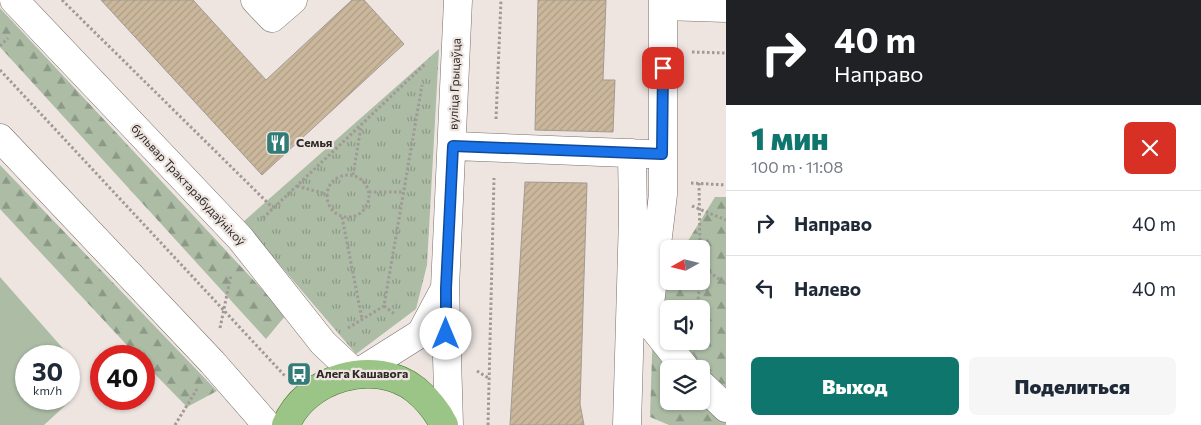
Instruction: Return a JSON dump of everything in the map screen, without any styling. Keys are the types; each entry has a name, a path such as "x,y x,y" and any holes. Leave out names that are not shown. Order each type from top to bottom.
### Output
{"main road":[{"path":"286,425 299,404 310,393 337,378 356,374 388,376 414,388 435,408 444,425"}],"street":[{"name":"бульвар Трактарабудаўнікоў","path":"14,0 240,238 323,342 356,374"},
{"path":"255,0 272,18 293,0"},
{"name":"вуліца Грыцаўца","path":"449,425 446,288 458,0"},
{"path":"679,360 648,321 663,194 663,3 726,8"},
{"path":"0,138 212,362 267,425"},
{"path":"453,146 662,154"},
{"path":"627,425 633,217 632,153"},
{"name":"вуліца Грыцаўца","path":"356,374 421,333 446,288"},
{"path":"710,393 726,408"}],"path":[{"path":"62,0 273,208"},
{"path":"488,425 501,0"},
{"path":"424,73 426,55"},
{"path":"176,425 212,362 240,238 426,64"},
{"path":"0,70 290,382"},
{"path":"384,306 422,82"},
{"path":"353,175 361,125"},
{"path":"353,175 365,183 369,192 369,201 365,210 350,218 334,213 329,206 326,194 331,182 339,176 353,175"},
{"path":"699,183 700,240"},
{"path":"296,186 326,194"},
{"path":"369,192 404,192"},
{"path":"663,194 726,220"},
{"path":"342,217 362,319"},
{"path":"710,272 726,284"},
{"path":"473,368 490,379"}],"green space":[{"path":"0,8 286,315 266,339 0,47"},
{"path":"439,49 427,265 416,309 356,354 243,222"},
{"path":"0,165 217,391 187,407 155,374 155,345 127,345 0,209"},
{"path":"715,197 726,197 726,425 669,425 650,417 654,294 660,285 660,290 710,290 710,240 689,240"},
{"path":"0,277 60,345 15,345 15,410 60,410 44,425 0,425"}],"building":[{"path":"101,0 193,0 266,80 352,0 364,0 404,44 262,175"},
{"path":"538,0 606,0 603,80 615,80 613,132 535,130"},
{"path":"525,182 587,183 580,404 584,425 510,425"}],"place":[{"name":"Семья","path":"278,143"},
{"name":"Алега Кашавога","path":"299,374"}],"route":[{"path":"446,334 446,288 453,146 662,154 663,68"}]}
